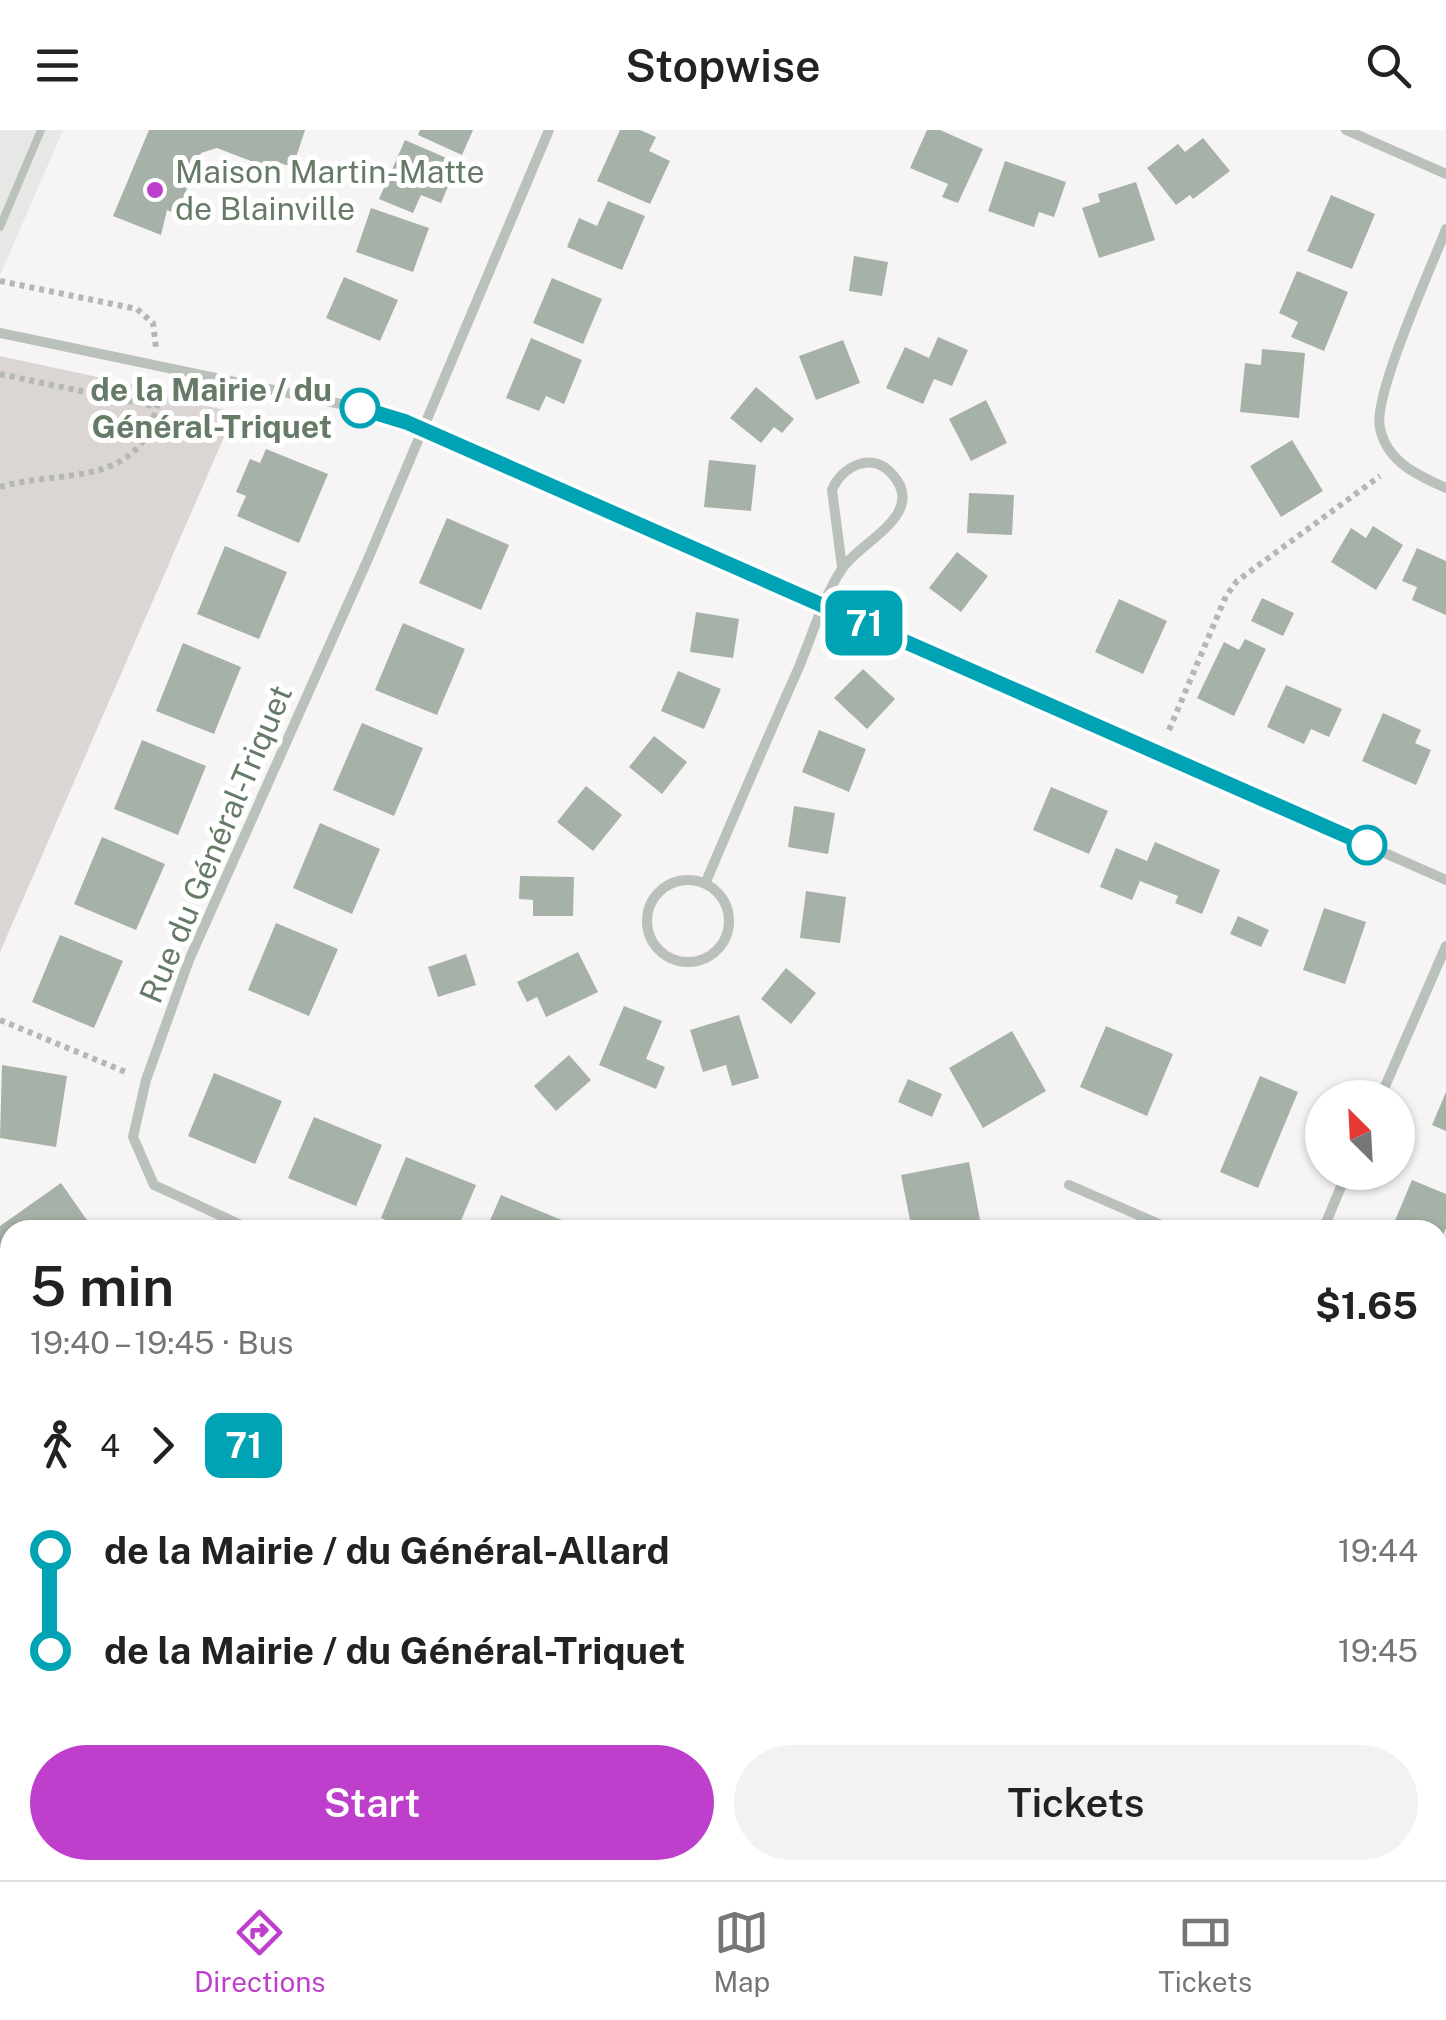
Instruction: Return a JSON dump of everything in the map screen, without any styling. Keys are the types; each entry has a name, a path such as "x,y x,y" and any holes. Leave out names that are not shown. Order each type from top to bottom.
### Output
{"street":[{"name":"Rue du Général-Triquet","path":"231,1220 154,1184 133,1137 146,1080 189,960 423,429 549,130"},
{"path":"1346,130 1446,174"},
{"path":"1446,229 1381,399 1378,423 1385,441 1405,468 1446,488"},
{"path":"0,333 384,413 1446,880"},
{"path":"705,884 842,567 893,522 899,511 902,500 898,482 886,468 874,463 850,466 832,490 842,567"},
{"path":"675,883 705,884 726,905 729,923 724,940 702,960 684,962 672,958 651,937 650,908 660,892 675,883"},
{"path":"1388,1080 1446,946"},
{"path":"1069,1185 1149,1220"},
{"path":"1327,1220 1340,1190"}],"lane":[{"path":"0,227 41,130"}],"path":[{"path":"0,281 136,309 149,317 155,341"},
{"path":"0,374 157,406"},
{"path":"0,487 90,474 112,466 143,440 161,392"},
{"path":"1170,730 1236,580 1380,476"},
{"path":"0,1020 127,1072"}],"shaded area":[{"path":"0,130 63,130 1,273 0,273"},
{"path":"0,356 148,388 148,392 160,396 235,412 0,952"}],"building":[{"name":"Maison Martin-Matte de Blainville","path":"149,130 305,130 293,167 276,162 274,170 217,148 201,153 177,214 167,210 161,235 113,216"},
{"path":"420,130 473,130 462,155 418,135"},
{"path":"620,130 640,130 656,137 649,151 670,161 650,204 597,181"},
{"path":"927,130 940,130 983,149 958,203 942,197 948,184 910,168"},
{"path":"1203,138 1230,171 1193,199 1190,195 1176,205 1147,168 1178,144 1185,152"},
{"path":"405,140 458,163 441,203 421,195 413,213 379,199"},
{"path":"1005,161 1066,182 1054,217 1039,212 1034,227 988,211"},
{"path":"1136,182 1155,240 1099,258 1082,208 1100,202 1098,194"},
{"path":"1331,195 1375,214 1352,269 1307,251"},
{"path":"608,201 645,216 622,270 567,247 579,218 597,226"},
{"path":"371,208 429,228 413,272 356,252"},
{"path":"854,256 888,262 882,296 849,291"},
{"path":"1297,271 1348,292 1324,351 1291,337 1298,322 1279,313"},
{"path":"344,277 398,300 380,341 326,318"},
{"path":"552,278 602,299 583,344 533,323"},
{"path":"938,337 968,350 952,386 934,379 923,404 886,388 905,347 929,358"},
{"path":"531,338 582,360 564,404 546,396 539,411 506,398"},
{"path":"843,340 860,383 816,400 799,356"},
{"path":"1262,349 1305,353 1299,418 1240,412 1245,363 1261,365"},
{"path":"756,387 794,419 782,433 774,427 761,443 730,418"},
{"path":"986,400 1007,443 971,461 949,419"},
{"path":"1292,440 1323,491 1281,517 1250,466"},
{"path":"266,449 328,474 299,543 237,516 246,496 236,492 250,459 260,463"},
{"path":"709,460 756,465 751,511 704,507"},
{"path":"969,493 1014,495 1012,535 967,533"},
{"path":"447,518 509,545 481,610 419,583"},
{"path":"1373,526 1403,545 1376,590 1331,562 1351,528 1366,538"},
{"path":"225,546 287,572 259,639 197,614"},
{"path":"1417,548 1446,561 1446,615 1412,600 1417,587 1402,581"},
{"path":"957,552 988,576 961,612 929,588"},
{"path":"1262,598 1294,613 1283,636 1251,621"},
{"path":"1119,599 1167,621 1143,674 1095,652"},
{"path":"696,612 739,619 733,658 690,652"},
{"path":"403,623 465,649 437,715 375,690"},
{"path":"1245,639 1266,649 1234,716 1197,698 1224,642 1239,650"},
{"path":"183,643 241,667 214,734 156,711"},
{"path":"863,669 895,699 867,729 834,698"},
{"path":"678,671 721,689 704,729 661,711"},
{"path":"1286,685 1342,709 1329,737 1311,729 1304,744 1267,727"},
{"path":"1383,713 1421,730 1415,743 1431,750 1416,785 1362,761"},
{"path":"362,723 423,748 394,816 333,790"},
{"path":"819,730 866,749 849,792 802,772"},
{"path":"654,736 687,762 662,794 629,767"},
{"path":"142,740 206,766 178,835 114,809"},
{"path":"586,786 622,815 593,851 557,822"},
{"path":"1051,787 1108,811 1089,854 1033,830"},
{"path":"794,806 835,813 828,854 788,847"},
{"path":"320,823 380,849 352,914 293,888"},
{"path":"102,837 165,864 136,930 74,904"},
{"path":"1155,842 1220,870 1202,914 1175,903 1178,896 1140,881 1132,900 1100,887 1116,848 1147,861"},
{"path":"520,876 574,877 573,916 533,916 533,900 519,899"},
{"path":"806,891 846,897 840,943 800,938"},
{"path":"1324,908 1366,922 1345,984 1303,970"},
{"path":"1238,916 1269,930 1261,947 1230,934"},
{"path":"276,923 338,949 309,1016 248,990"},
{"path":"60,935 123,961 94,1028 32,1002"},
{"path":"578,952 598,992 546,1017 537,997 527,1002 517,982"},
{"path":"466,954 476,985 438,997 428,967"},
{"path":"786,968 816,993 791,1024 761,999"},
{"path":"624,1006 662,1021 646,1059 665,1067 656,1089 599,1065"},
{"path":"739,1015 759,1078 732,1086 726,1065 703,1072 690,1030"},
{"path":"1106,1026 1173,1054 1147,1116 1080,1087"},
{"path":"1012,1031 1046,1091 983,1128 949,1068"},
{"path":"569,1055 591,1080 556,1111 534,1086"},
{"path":"2,1065 67,1076 56,1147 0,1138"},
{"path":"214,1073 282,1101 255,1164 188,1136"},
{"path":"1260,1076 1298,1092 1258,1188 1220,1172"},
{"path":"908,1079 942,1094 932,1117 898,1102"},
{"path":"1446,1092 1446,1131 1432,1125"},
{"path":"314,1117 382,1145 356,1206 288,1178"},
{"path":"406,1157 476,1185 461,1220 381,1218"},
{"path":"969,1162 980,1220 910,1220 901,1175"},
{"path":"1415,1181 1446,1194 1446,1220 1395,1220 1408,1190 1415,1190"},
{"path":"61,1183 87,1220 9,1220"},
{"path":"501,1195 562,1220 490,1220"}],"bus line":[{"name":"71","path":"360,408 406,422 1367,845"}],"place":[{"name":"Maison Martin-Matte de Blainville","path":"155,190"},
{"name":"de la Mairie / du Général-Triquet","path":"360,408"}]}
